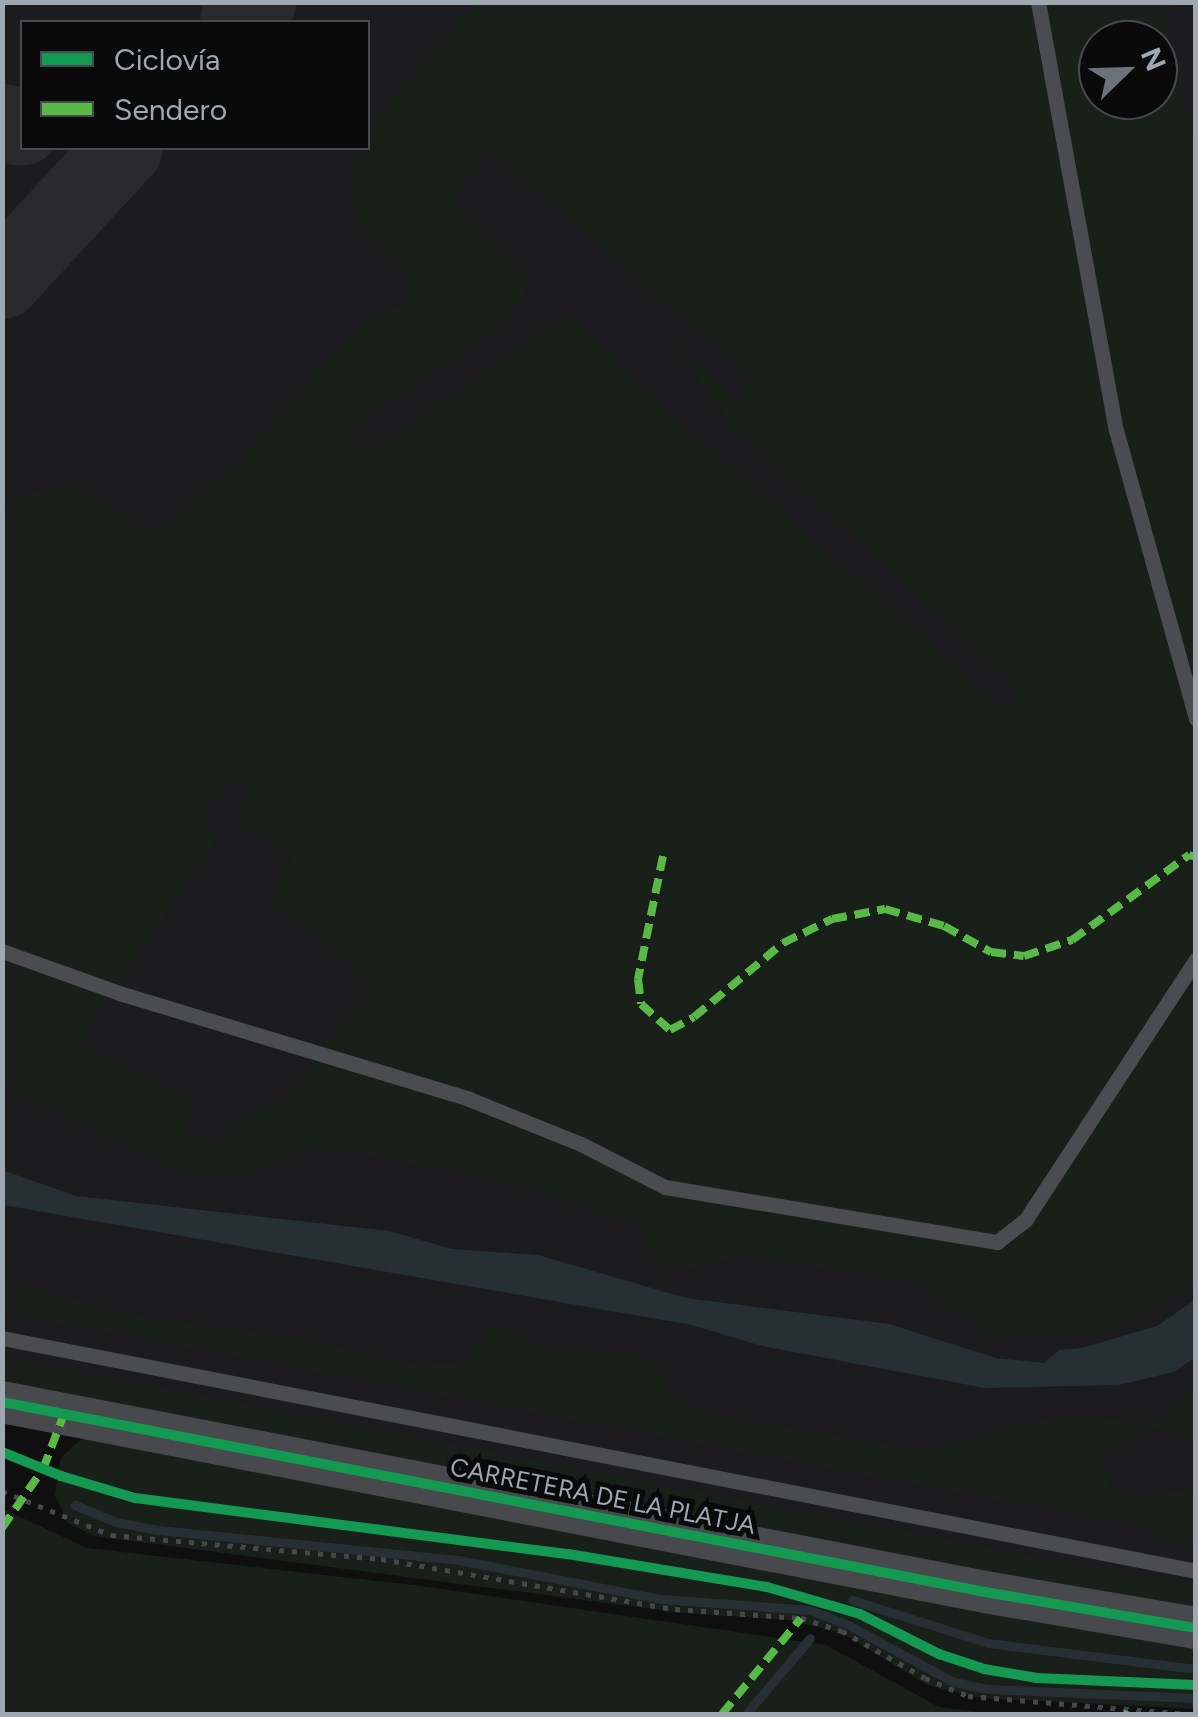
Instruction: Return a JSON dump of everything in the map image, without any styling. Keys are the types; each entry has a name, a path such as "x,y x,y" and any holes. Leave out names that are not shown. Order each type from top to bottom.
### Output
{"street":[{"name":"CARRETERA DE LA PLATJA","path":"2,1402 985,1592 1196,1628"}],"lane":[{"path":"1038,2 1116,430 1196,719"},
{"path":"2,951 118,993 469,1099 581,1144 664,1188 997,1242 1026,1220 1196,959"},
{"path":"2,1338 1196,1571"}],"path":[{"path":"2,1490 112,1534 381,1559 676,1609 802,1618 842,1631 925,1678 968,1696 1188,1714"}],"shaded area":[{"path":"2,3 1195,3 1195,1601 3,1377"},
{"path":"477,3 1169,3 1169,20 1078,20 1078,120 1178,120 1178,72 1196,147 1195,1280 1183,1292 1111,1332 992,1338 911,1281 743,1255 673,1271 651,1254 640,1228 527,1187 358,1152 311,1148 243,1176 181,1175 3,1087 2,509 13,498 72,485 117,511 142,533 166,526 242,459 368,318 406,306 415,282 359,222 351,206 352,150 370,150 370,127","holes":["491,151 756,382 739,401 669,337 731,424 1024,693 1007,712 632,380 568,313 374,449 348,442 354,425 500,326 531,283 449,200","234,777 252,787 237,821 292,858 268,902 353,964 371,992 288,1097 231,1123 216,1145 183,1127 195,1106 78,1042 217,839 202,813"]},
{"path":"2,1170 76,1196 389,1231 452,1249 538,1255 686,1298 889,1324 996,1358 1044,1363 1059,1350 1082,1348 1157,1326 1195,1300 1195,1357 1174,1372 1118,1385 985,1388 762,1346 692,1325 3,1205"},
{"path":"2,1278 94,1307 161,1321 297,1339 415,1366 466,1364 494,1323 545,1350 601,1351 654,1361 673,1394 707,1415 922,1452 1013,1426 1060,1418 1150,1423 1195,1389 1195,1439 1151,1426 1099,1459 1115,1497 1195,1492 1195,1545 1151,1542 1153,1528 3,1312"},
{"path":"2,1358 1050,1561 1195,1584 1195,1612 3,1382"},
{"path":"97,1436 1195,1648 1195,1709 981,1698 927,1685 842,1633 789,1620 683,1613 94,1536 68,1523 55,1495 61,1458 80,1440"},
{"path":"3,1509 87,1548 421,1586 826,1645 939,1707 991,1714 3,1714"}],"waterway":[{"path":"75,1505 116,1522 158,1530 458,1560 661,1599 810,1610 848,1625 954,1682 987,1689 1196,1698"},
{"path":"852,1600 988,1643 1196,1669"},
{"path":"746,1714 810,1638"}],"taxiway":[{"path":"241,20 257,2"},
{"path":"2,123 20,127"},
{"path":"2,280 122,150"}],"marked path":[{"path":"663,856 638,979 641,1004 670,1030 694,1017 783,943 832,919 885,909 944,926 991,952 1024,956 1072,940 1189,855 1196,857"},
{"path":"2,1528 43,1469 64,1414"},
{"path":"722,1714 801,1618"}],"cycle path":[{"path":"2,1402 985,1592 1196,1628"},
{"path":"2,1452 61,1476 135,1498 568,1554 767,1587 860,1614 939,1654 984,1669 1037,1678 1196,1685"}]}
